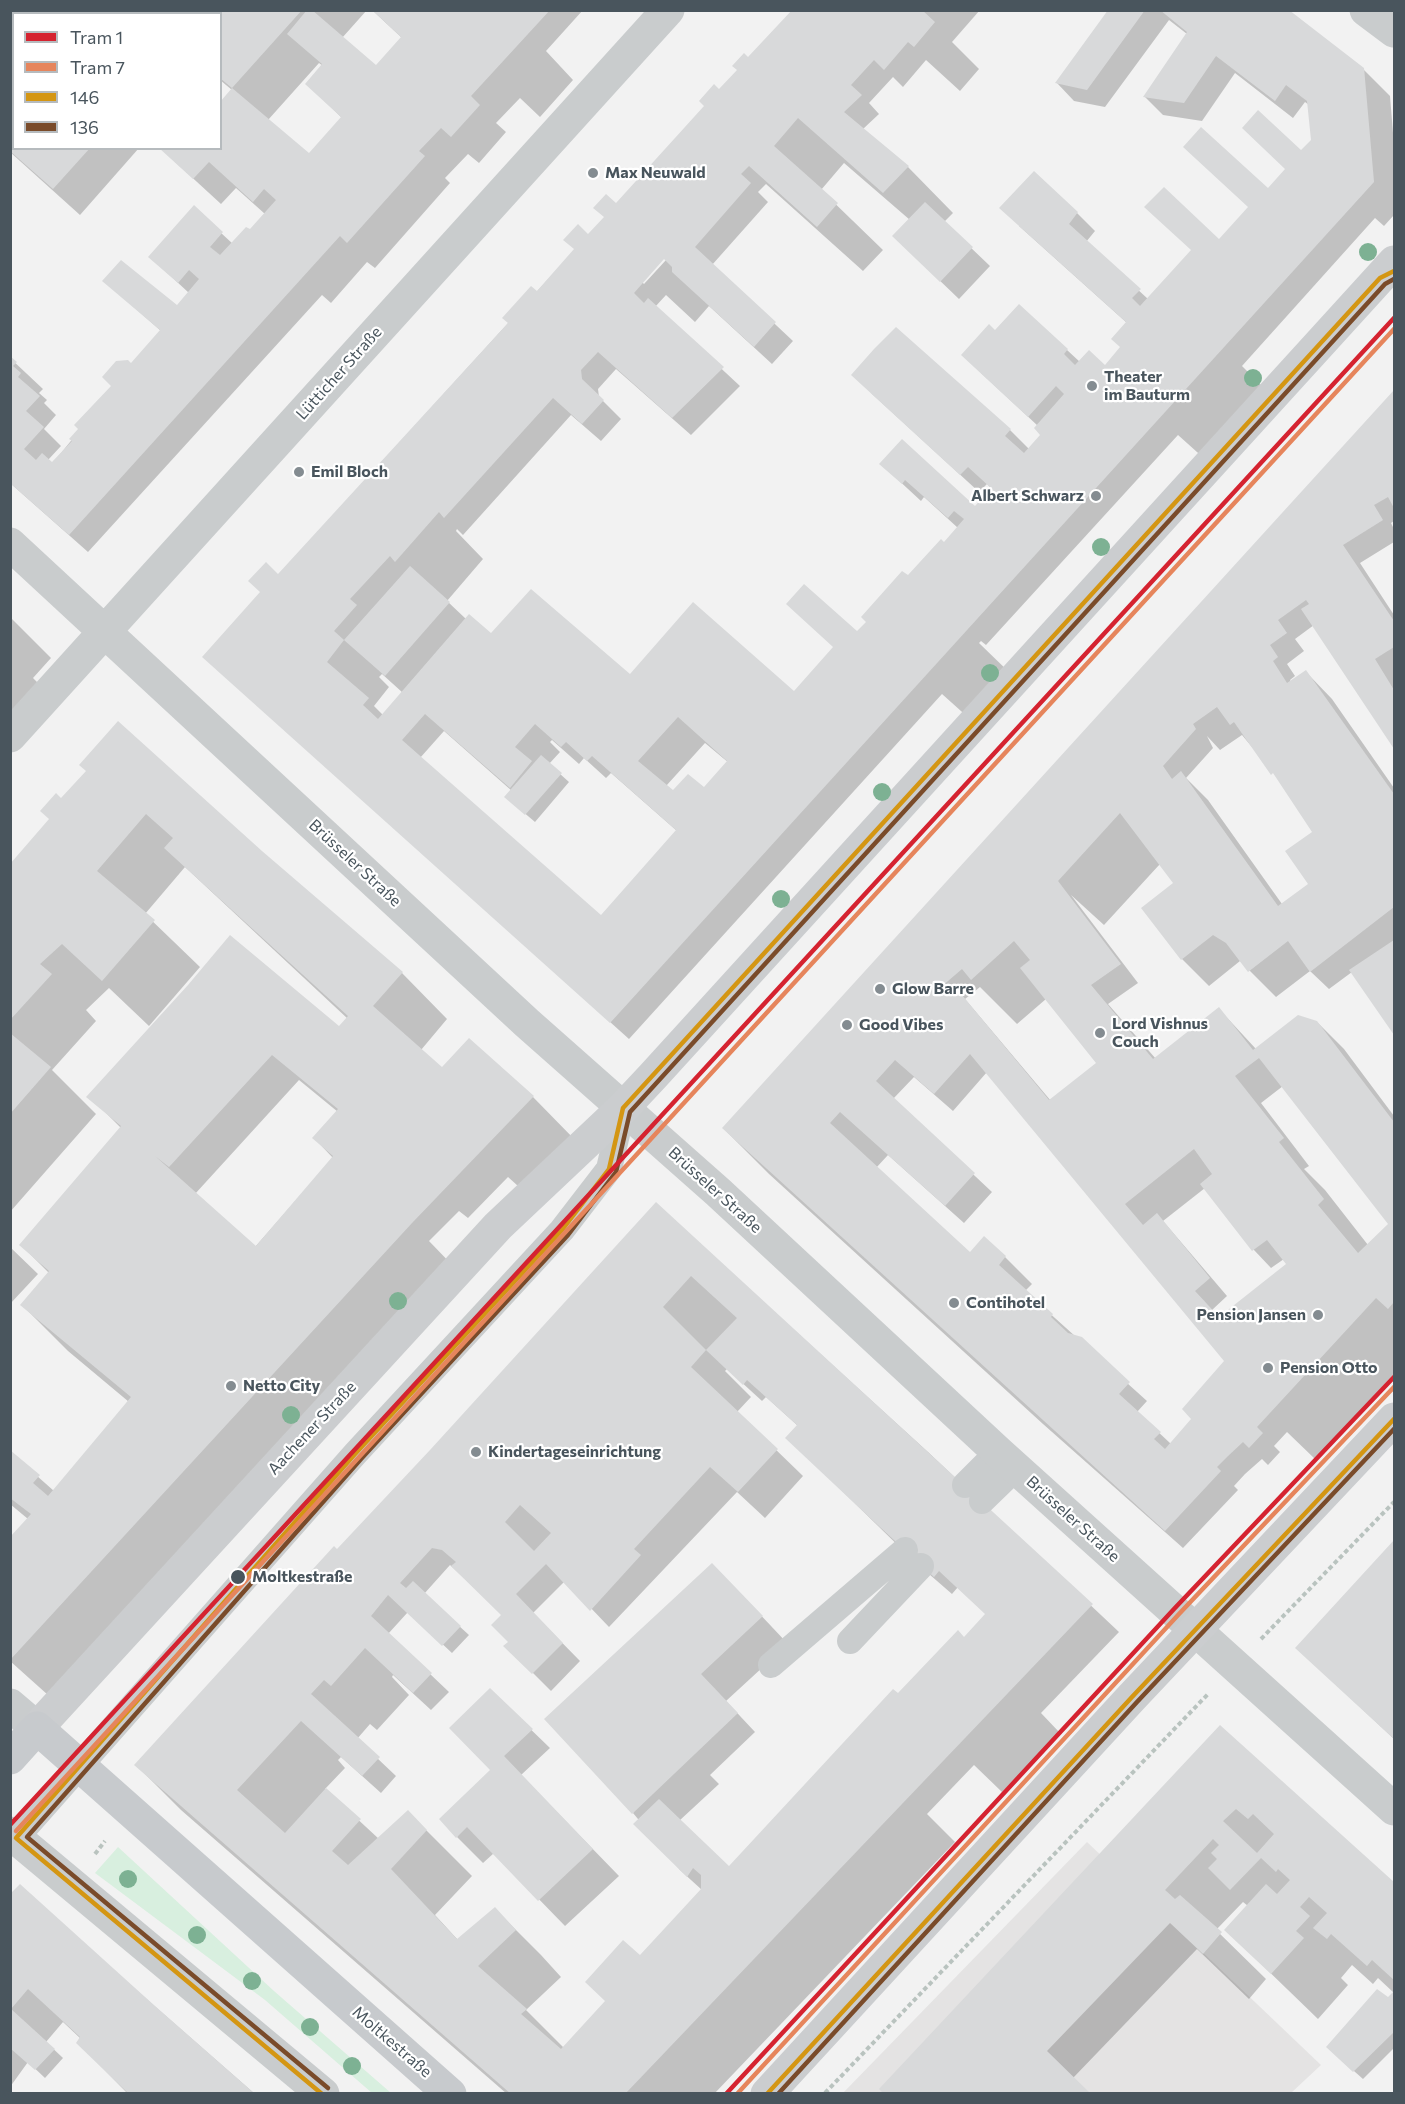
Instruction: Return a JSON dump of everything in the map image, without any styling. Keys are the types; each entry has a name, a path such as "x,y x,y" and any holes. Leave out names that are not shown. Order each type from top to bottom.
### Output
{"main road":[{"name":"Aachener Straße","path":"10,1758 498,1226 623,1108 1390,270"},
{"path":"767,2094 1395,1419"},
{"name":"Moltkestraße","path":"37,1728 450,2094"}],"street":[{"name":"Lütticher Straße","path":"10,736 669,10"},
{"path":"1366,10 1395,31"},
{"name":"Brüsseler Straße","path":"10,544 518,1015 1395,1809"},
{"name":"Moltkestraße","path":"10,1705 37,1728"},
{"path":"13,1836 323,2094"}],"lane":[{"name":"Aachener Straße","path":"13,1836 80,1766 355,1454 562,1230 609,1169 623,1108"},
{"path":"974,1493 1007,1460"},
{"path":"771,1665 913,1558 850,1641"}],"path":[{"path":"825,2094 1235,1665 1395,1502"}],"shaded area":[{"path":"1087,1842 1321,2065 1291,2093 842,2094"}],"green space":[{"path":"118,1847 274,1991 391,2093 372,2093 265,2000 95,1873"}],"building":[{"path":"10,10 92,10 94,12 12,12 12,150 88,150 53,189 10,151"},
{"path":"145,10 302,10 232,88 222,80 222,12 146,12"},
{"path":"307,10 312,10 376,65 401,37 372,10 550,10 471,96 480,105 451,137 441,128 419,151 425,156 347,243 340,236 69,535 10,483 10,356 17,362 13,366 21,373 18,377 40,396 26,411 44,427 24,449 36,460 42,453 52,462 72,441 69,439 78,429 74,425 111,386 102,377 116,361 128,360 131,363 160,330 102,281 121,260 177,305 199,279 189,270 178,283 148,257 194,205 223,232 210,247 220,255 246,227 250,229 276,200 264,189 253,202 209,162 193,179 161,150 222,150 222,100 232,88 309,153 341,117 305,84 322,64 287,34"},
{"path":"792,10 922,10 935,22 914,47 908,42 884,70 874,60 851,85 862,95 844,112 909,166 883,193 798,118 774,146 838,203 817,227 749,166 741,174 751,183 695,247 776,322 754,347 672,272 672,267 664,259 634,293 644,303 648,298 724,367 672,418 598,352 581,370 582,379 604,400 582,424 553,398 444,518 439,512 395,562 390,556 350,599 357,605 334,631 344,640 327,662 369,698 363,705 378,719 469,614 491,633 531,589 630,674 693,602 794,691 833,647 786,604 804,584 857,631 866,622 861,617 902,571 908,575 941,539 944,542 964,519 954,511 948,518 905,480 902,484 879,464 902,439 975,506 991,488 968,467 960,475 851,375 874,349 896,327 1011,429 1005,436 1024,453 1040,435 1034,428 1064,394 1056,386 1028,417 961,355 989,324 995,330 1019,304 1068,349 1064,354 1075,365 1089,350 1105,365 1120,347 1111,339 1126,322 999,208 1034,171 1078,212 1069,224 1141,289 1132,298 1140,306 1191,250 1144,207 1164,187 1219,239 1248,207 1183,147 1201,127 1268,188 1285,169 1242,128 1258,110 1301,150 1311,140 1307,101 1286,85 1275,101 1216,56 1184,103 1143,97 1187,32 1160,10 1289,10 1364,68 1374,182 610,1023 202,657 260,592 248,581 266,562 278,574 508,323 502,318 531,286 537,291 574,249 563,240 578,224 588,234 604,217 593,208 606,194 616,203 704,106 699,101 714,84 719,89 737,70 732,66 744,53 748,57","holes":["425,714 510,788 532,761 515,747 535,724 561,747 566,742 587,761 592,756 676,830 601,915 402,740","678,717 727,761 704,787 688,774 673,790 638,761"]},
{"path":"1108,10 1145,10 1087,90 1055,83"},
{"path":"925,202 973,247 940,282 892,236"},
{"path":"1394,390 1394,508 1388,497 1374,505 1383,520 1343,545 1394,621 1394,647 1375,659 1394,690 1394,749 1301,609 1309,604 1306,600 1278,620 1287,633 1270,645 1278,657 1273,661 1287,683 1306,670 1394,794 1394,907 1310,972 1288,941 1248,972 1226,943 1213,935 1181,960 1141,908 1173,883 1120,813 1058,881 1121,964 1091,985 1153,1059 1219,1007 1253,1050 1298,1015 1317,1021 1394,1122 1394,1302 1388,1309 1376,1298 1257,1427 1263,1433 1249,1448 1243,1442 1217,1467 1221,1471 1165,1531 722,1128","holes":["1217,707 1230,725 1234,722 1271,775 1273,773 1312,832 1285,851 1308,884 1278,906 1181,771 1172,779 1163,766 1196,729 1193,724","1014,941 1030,960 1020,968 1096,1063 1049,1100 957,989 945,991 941,987 962,969 971,980","970,1054 1224,1361 1182,1409 1191,1419 1165,1449 1154,1439 1161,1432 1119,1394 1130,1382 1082,1337 1068,1333 1051,1317 1053,1314 999,1265 1006,1256 984,1236 970,1252 830,1123 840,1112 945,1206 975,1173 876,1081 895,1060 934,1094","1259,1058 1388,1224 1358,1253 1318,1205 1324,1199 1279,1142 1284,1138 1235,1076","1194,1149 1212,1174 1200,1184 1252,1251 1267,1240 1286,1264 1219,1317 1195,1291 1210,1278 1157,1213 1143,1225 1125,1204"]},
{"path":"410,566 450,602 385,676 344,640"},
{"path":"118,721 262,851 403,972 373,1006 442,1067 469,1038 534,1096 412,1223 10,1660 10,1537 31,1514 10,1498 10,1450 40,1475 33,1483 48,1496 131,1397 20,1305 49,1271 19,1245 121,1126 86,1097 188,985 230,935 339,1026 348,1016 164,848 173,838 146,814 97,871 155,920 102,981 62,944 40,964 52,974 10,1020 10,864 49,819 40,811 56,793 61,798 86,771 79,765","holes":["272,1055 338,1109 312,1138 333,1156 256,1246 155,1156 169,1167"]},
{"path":"541,755 562,773 525,815 504,797"},
{"path":"1394,940 1394,1035 1349,970"},
{"path":"10,1033 51,1067 10,1114"},
{"path":"656,1202 1093,1604 625,2094 511,2094 134,1765 334,1546 337,1549","holes":["691,1276 737,1318 706,1350 663,1307","706,1350 743,1385 747,1380 797,1425 785,1438 934,1577 939,1571 985,1614 964,1637 958,1630 898,1693 893,1689 729,1866 659,1799 633,1824 687,1877 693,1868 701,1875 701,1889 640,1955 623,1940 585,1982 605,2001 561,2049 521,2014 527,2009 478,1966 516,1930 495,1907 457,1939 391,1869 427,1830 408,1810 348,1865 332,1851 361,1819 326,1788 285,1833 237,1790 301,1721 362,1776 380,1757 311,1694 324,1680 331,1686 365,1648 413,1693 432,1673 371,1616 388,1595 442,1646 461,1626 413,1581 406,1588 400,1583 432,1548 442,1550 456,1562 451,1566 501,1615 491,1625 508,1642 503,1646 532,1674 563,1643 516,1594 546,1564 590,1611 641,1555 634,1549 710,1467 738,1492 778,1449 691,1367","520,1505 551,1533 534,1551 505,1522"]},
{"path":"1394,1540 1394,1739 1295,1648"},
{"path":"712,1563 763,1616 701,1674 738,1713 632,1814 544,1719"},
{"path":"490,1688 533,1729 504,1756 593,1849 538,1901 467,1827 456,1838 439,1819 490,1770 449,1728"},
{"path":"1220,1725 1394,1882 1394,1980 1372,1960 1367,1966 1331,1934 1327,1939 1313,1928 1327,1913 1309,1897 1300,1907 1310,1916 1296,1931 1304,1938 1271,1974 1224,1930 1266,1884 1277,1894 1290,1880 1278,1869 1276,1872 1261,1858 1230,1890 1208,1868 1217,1859 1211,1853 1219,1845 1213,1839 1165,1890 1175,1899 1180,1895 1222,1932 1203,1954 1170,1923 1047,2051 1091,2094 884,2094 879,2089","holes":["1236,1809 1248,1819 1253,1814 1274,1834 1257,1853 1223,1821"]},
{"path":"20,1884 255,2094 129,2094 76,2043 80,2037 28,1989 11,2009 55,2049 35,2070 10,2048 10,1894"},
{"path":"1377,1989 1388,1997 1394,1991 1394,2032 1353,2072 1326,2047"}],"tram line":[{"name":"1","path":"10,1825 1394,318"},
{"name":"7","path":"16,1831 1394,329"},
{"name":"1","path":"726,2094 1174,1609 1394,1377"},
{"name":"7","path":"737,2094 1179,1614 1394,1387"}],"transit line":[{"name":"146","path":"322,2094 16,1838 355,1454 562,1230 609,1169 623,1108 1380,278 1394,271"},
{"name":"136","path":"328,2088 27,1837 361,1459 568,1235 616,1172 630,1112 1385,284 1394,279"},
{"name":"146","path":"767,2094 1132,1697 1394,1419"},
{"name":"136","path":"778,2094 1137,1702 1394,1429"}],"place":[{"name":"Max Neuwald","path":"593,173"},
{"name":"Theater im Bauturm","path":"1092,386"},
{"name":"Emil Bloch","path":"299,472"},
{"name":"Albert Schwarz","path":"1096,496"},
{"name":"Glow Barre","path":"880,989"},
{"name":"Good Vibes","path":"847,1025"},
{"name":"Lord Vishnus Couch","path":"1100,1033"},
{"name":"Contihotel","path":"954,1303"},
{"name":"Pension Jansen","path":"1318,1315"},
{"name":"Pension Otto","path":"1268,1368"},
{"name":"Netto City","path":"231,1386"},
{"name":"Kindertageseinrichtung","path":"476,1452"},
{"name":"Moltkestraße","path":"238,1577"}]}
